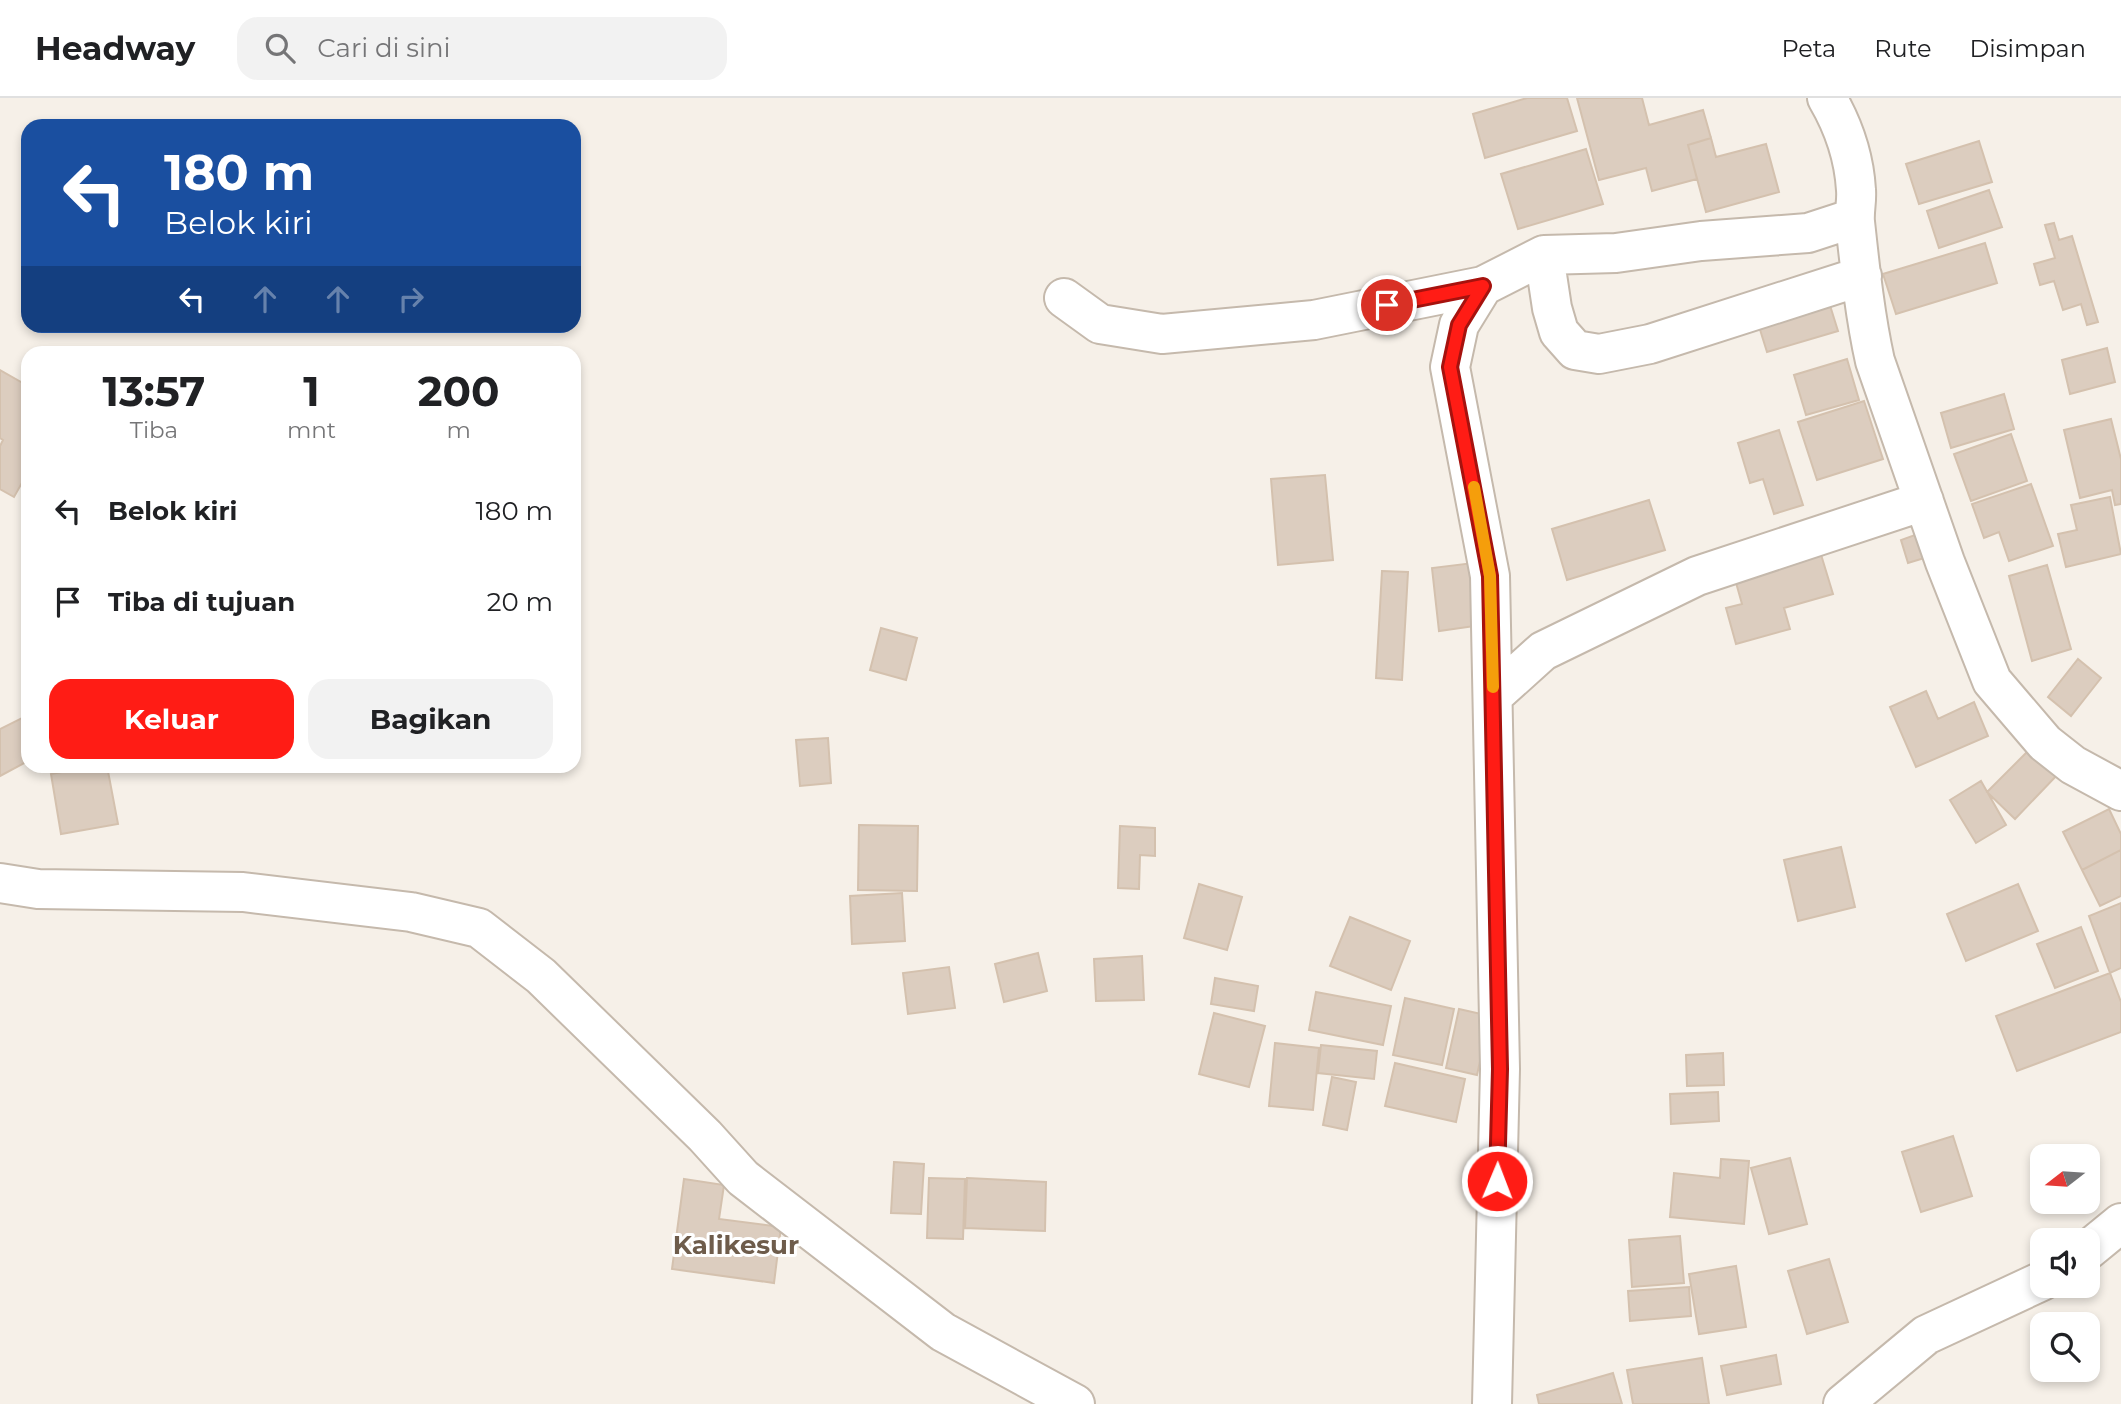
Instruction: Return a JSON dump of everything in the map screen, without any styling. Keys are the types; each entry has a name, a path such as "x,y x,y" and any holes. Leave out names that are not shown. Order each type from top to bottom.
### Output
{"street":[{"path":"1827,98 1849,143 1857,192 1854,218 1875,361 1945,562 1992,681 2045,743 2073,765 2121,791"},
{"path":"1064,298 1100,324 1162,334 1314,320 1483,286 1544,255 1616,253 1701,241 1808,233 1854,218"},
{"path":"1544,255 1552,308 1559,332 1575,350 1600,354 1650,344 1862,276"},
{"path":"1483,286 1459,325 1450,367 1490,576 1500,1069 1492,1404"},
{"path":"1493,696 1543,651 1697,576 1924,501"},
{"path":"0,883 38,889 243,892 411,912 479,928 541,976 705,1136 743,1178 943,1332 1075,1404"},
{"path":"2100,1240 2121,1223"},
{"path":"1843,1404 1926,1335 2030,1287"}],"building":[{"path":"1527,98 1567,98 1577,131 1485,158 1473,114"},
{"path":"1577,98 1642,98 1649,125 1703,110 1711,138 1688,145 1697,179 1652,191 1646,168 1599,180"},
{"path":"1711,138 1716,157 1766,144 1779,192 1706,212 1688,145"},
{"path":"1979,141 1992,182 1919,204 1906,164"},
{"path":"1586,149 1603,204 1518,229 1501,174"},
{"path":"1989,190 2002,227 1939,248 1927,211"},
{"path":"2054,223 2059,240 2072,236 2098,322 2087,325 2081,304 2063,310 2054,281 2040,285 2034,264 2055,258 2045,225"},
{"path":"1985,243 1997,283 1896,314 1883,274"},
{"path":"1828,299 1838,331 1767,352 1757,320"},
{"path":"2107,348 2115,382 2070,394 2062,360"},
{"path":"1847,359 1859,400 1806,415 1794,375"},
{"path":"0,370 21,382 21,484 14,497 0,489 0,446 3,440 0,438"},
{"path":"2004,394 2014,429 1951,448 1941,413"},
{"path":"1864,401 1883,459 1817,480 1798,422"},
{"path":"2111,419 2121,459 2121,504 2115,505 2112,490 2080,498 2064,430"},
{"path":"1779,430 1803,505 1774,514 1763,479 1750,483 1738,443"},
{"path":"2011,434 2027,481 1971,501 1954,454"},
{"path":"1325,475 1333,560 1278,565 1271,479"},
{"path":"2031,484 2053,546 2009,561 1999,532 1984,538 1972,504"},
{"path":"2110,497 2121,554 2066,567 2058,534 2077,530 2071,505"},
{"path":"1649,500 1665,550 1567,580 1552,529"},
{"path":"1926,531 1934,555 1908,563 1901,540"},
{"path":"1819,548 1833,594 1784,608 1790,629 1736,644 1726,608 1742,604 1733,572"},
{"path":"1481,562 1489,624 1439,631 1432,568"},
{"path":"2047,565 2071,649 2032,661 2009,576"},
{"path":"1382,571 1408,572 1402,680 1376,678"},
{"path":"881,628 917,638 906,680 870,670"},
{"path":"2078,659 2101,678 2071,716 2048,697"},
{"path":"1926,691 1938,719 1974,702 1988,736 1916,767 1890,707"},
{"path":"21,718 21,765 0,776 0,729"},
{"path":"828,738 831,783 800,786 796,740"},
{"path":"2033,746 2060,772 2015,819 1987,792"},
{"path":"108,773 118,824 61,834 51,774"},
{"path":"1981,781 2006,825 1976,843 1950,800"},
{"path":"2109,809 2121,834 2121,850 2082,870 2063,832"},
{"path":"859,825 918,826 917,891 858,890"},
{"path":"1120,826 1155,828 1155,856 1140,855 1139,889 1118,888"},
{"path":"1841,847 1855,907 1798,921 1784,860"},
{"path":"2121,850 2121,896 2100,906 2082,870"},
{"path":"1199,884 1242,897 1227,950 1184,938"},
{"path":"2018,884 2038,931 1966,961 1947,914"},
{"path":"902,893 905,941 852,944 850,896"},
{"path":"2121,903 2121,968 2110,973 2089,916"},
{"path":"1350,917 1410,941 1391,990 1330,966"},
{"path":"2081,927 2098,971 2055,988 2037,944"},
{"path":"1038,953 1047,991 1004,1002 995,964"},
{"path":"1142,956 1144,1000 1096,1001 1094,959"},
{"path":"949,967 955,1008 908,1014 903,973"},
{"path":"2110,973 2121,1002 2121,1032 2017,1071 1996,1016"},
{"path":"1215,978 1258,986 1254,1011 1211,1004"},
{"path":"1316,992 1391,1006 1383,1045 1309,1030"},
{"path":"1405,998 1454,1009 1442,1065 1393,1055"},
{"path":"1459,1009 1490,1016 1477,1075 1446,1068"},
{"path":"1214,1013 1265,1026 1249,1087 1199,1074"},
{"path":"1275,1043 1319,1048 1313,1110 1269,1106"},
{"path":"1321,1045 1377,1051 1374,1079 1318,1073"},
{"path":"1723,1053 1724,1085 1687,1086 1686,1055"},
{"path":"1395,1063 1465,1079 1456,1122 1385,1106"},
{"path":"1332,1077 1356,1082 1347,1130 1323,1125"},
{"path":"1718,1092 1719,1121 1671,1124 1670,1094"},
{"path":"1953,1136 1972,1196 1921,1212 1902,1152"},
{"path":"1790,1158 1807,1224 1769,1234 1751,1168"},
{"path":"1721,1159 1749,1161 1744,1224 1670,1217 1674,1173 1720,1178"},
{"path":"894,1162 924,1164 921,1214 891,1213"},
{"path":"929,1178 965,1179 963,1239 927,1238"},
{"path":"967,1178 1046,1182 1045,1231 965,1228"},
{"path":"684,1179 724,1185 719,1219 781,1227 774,1283 672,1269"},
{"path":"1680,1236 1684,1283 1632,1287 1629,1240"},
{"path":"1829,1259 1848,1322 1807,1334 1788,1271"},
{"path":"1736,1266 1746,1327 1699,1334 1689,1274"},
{"path":"1689,1287 1691,1316 1630,1321 1628,1291"},
{"path":"1776,1355 1781,1384 1727,1395 1721,1366"},
{"path":"1702,1358 1709,1404 1633,1404 1627,1370"},
{"path":"1613,1373 1622,1404 1539,1404 1537,1395"}],"slow traffic":[{"path":"1474,487 1490,576 1493,687"}],"district":[{"name":"Kalikesur","path":"736,1245"}],"route":[{"path":"1387,305 1483,286 1459,325 1450,367 1490,576 1500,1069 1497,1181"}]}
